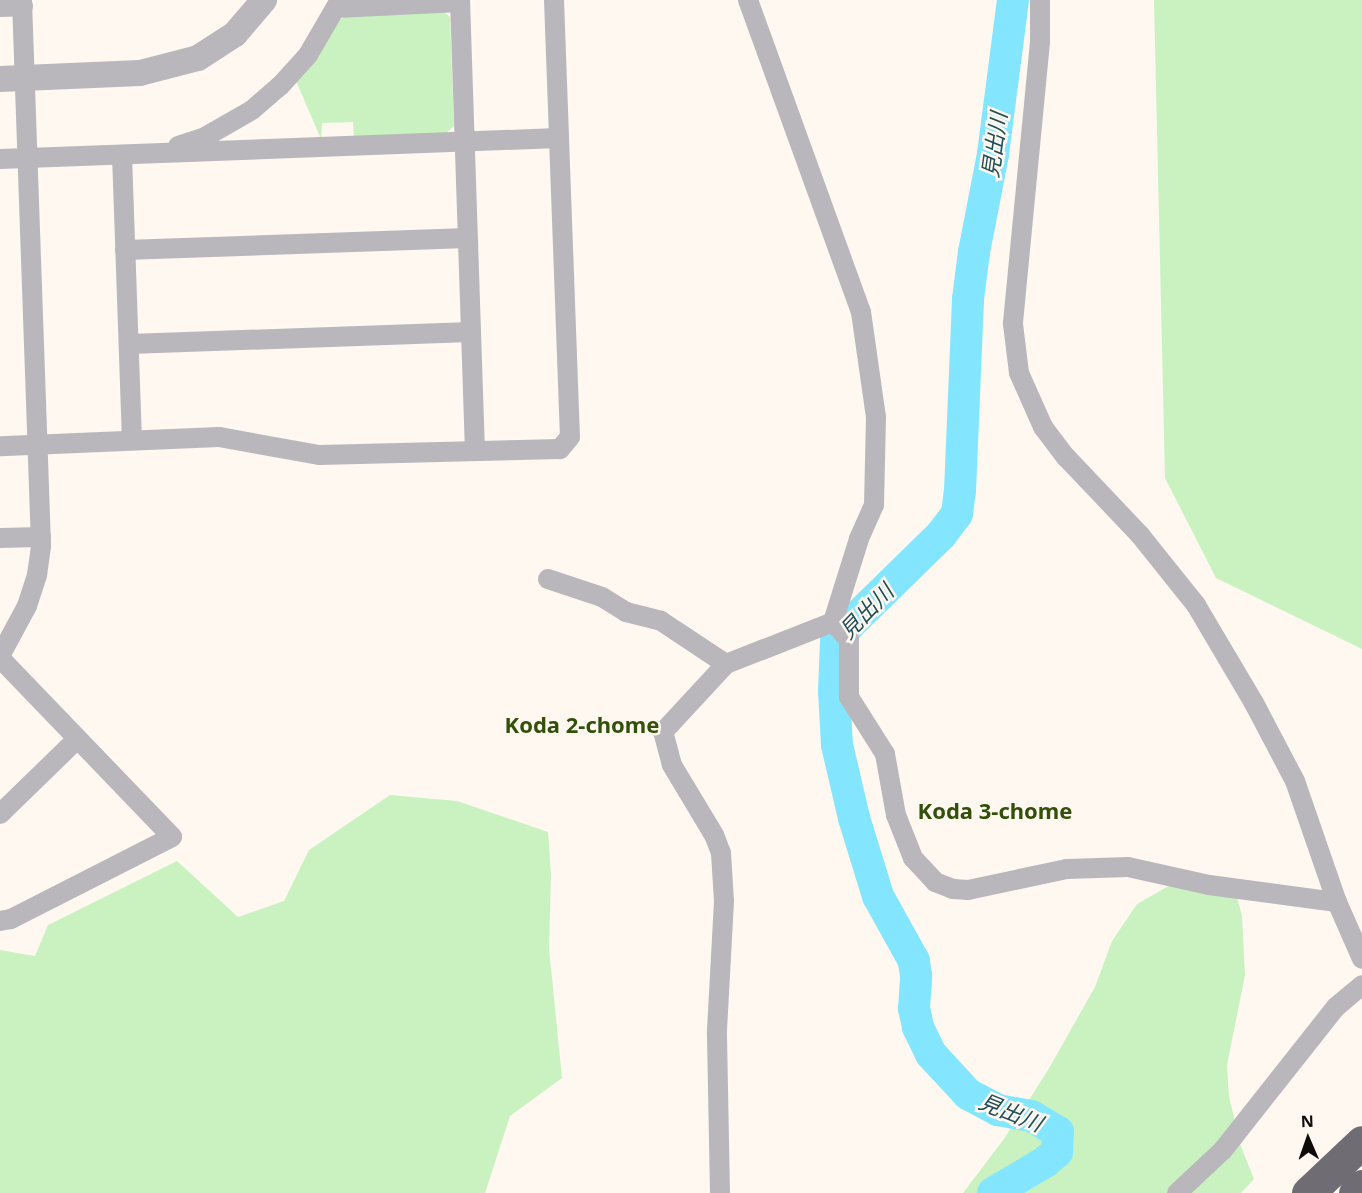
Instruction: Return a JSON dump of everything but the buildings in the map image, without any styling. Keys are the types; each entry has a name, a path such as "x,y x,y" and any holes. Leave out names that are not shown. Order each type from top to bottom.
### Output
{"highway":[{"path":"1308,1193 1362,1142"},
{"path":"1355,1193 1362,1186"}],"street":[{"path":"0,79 140,73 198,57 235,34 264,0"},
{"path":"0,446 219,437 319,455 560,449 570,437 554,0"},
{"path":"748,0 861,312 876,417 874,505 859,538 833,622"},
{"path":"1040,0 1040,42 1013,324 1018,373 1043,427 1066,457 1140,536 1196,605 1254,703 1294,781 1337,903 1362,958"},
{"path":"159,153 205,137 252,110 280,86 308,55 338,4 460,1 475,451"},
{"path":"0,7 23,3 41,537 37,575 27,606 0,657 172,837 11,919 0,921"},
{"path":"0,159 559,138"},
{"path":"122,155 132,440"},
{"path":"125,250 468,238"},
{"path":"129,344 471,332"},
{"path":"0,538 41,537"},
{"path":"548,579 602,597 626,612 661,621 726,664"},
{"path":"833,622 849,640 849,697 885,754 896,815 913,858 935,882 953,889 968,890 1067,869 1128,867 1209,885 1337,903"},
{"path":"720,1193 717,1030 724,901 722,853 714,835 672,765 663,732 726,664 833,622"},
{"path":"0,814 77,739"},
{"path":"1177,1193 1223,1150 1336,1007 1362,985"}],"green space":[{"path":"1154,0 1362,0 1362,649 1216,578 1165,478"},
{"path":"444,12 450,17 454,126 445,134 354,138 353,122 322,123 321,139 296,81 337,21 349,15"},
{"path":"390,795 457,801 548,832 551,874 549,948 562,1078 510,1116 485,1193 0,1193 0,950 35,956 48,925 177,861 238,917 284,901 309,850"},
{"path":"1174,883 1236,893 1242,916 1245,975 1227,1065 1229,1096 1240,1144 1254,1179 1241,1193 963,1193 1004,1139 1048,1070 1095,987 1112,941 1137,904"}],"waterway":[{"name":"見出川","path":"993,1193 1045,1162 1057,1152 1058,1132 1031,1116 998,1110 968,1094 931,1054 918,1027 914,1008 916,976 914,961 878,896 854,818 837,745 834,691 836,642 849,625 941,535 957,514 960,491 968,299 974,252 993,154 1013,0"}],"district":[{"name":"Koda 2-chome","path":"582,725"},
{"name":"Koda 3-chome","path":"995,811"}]}
